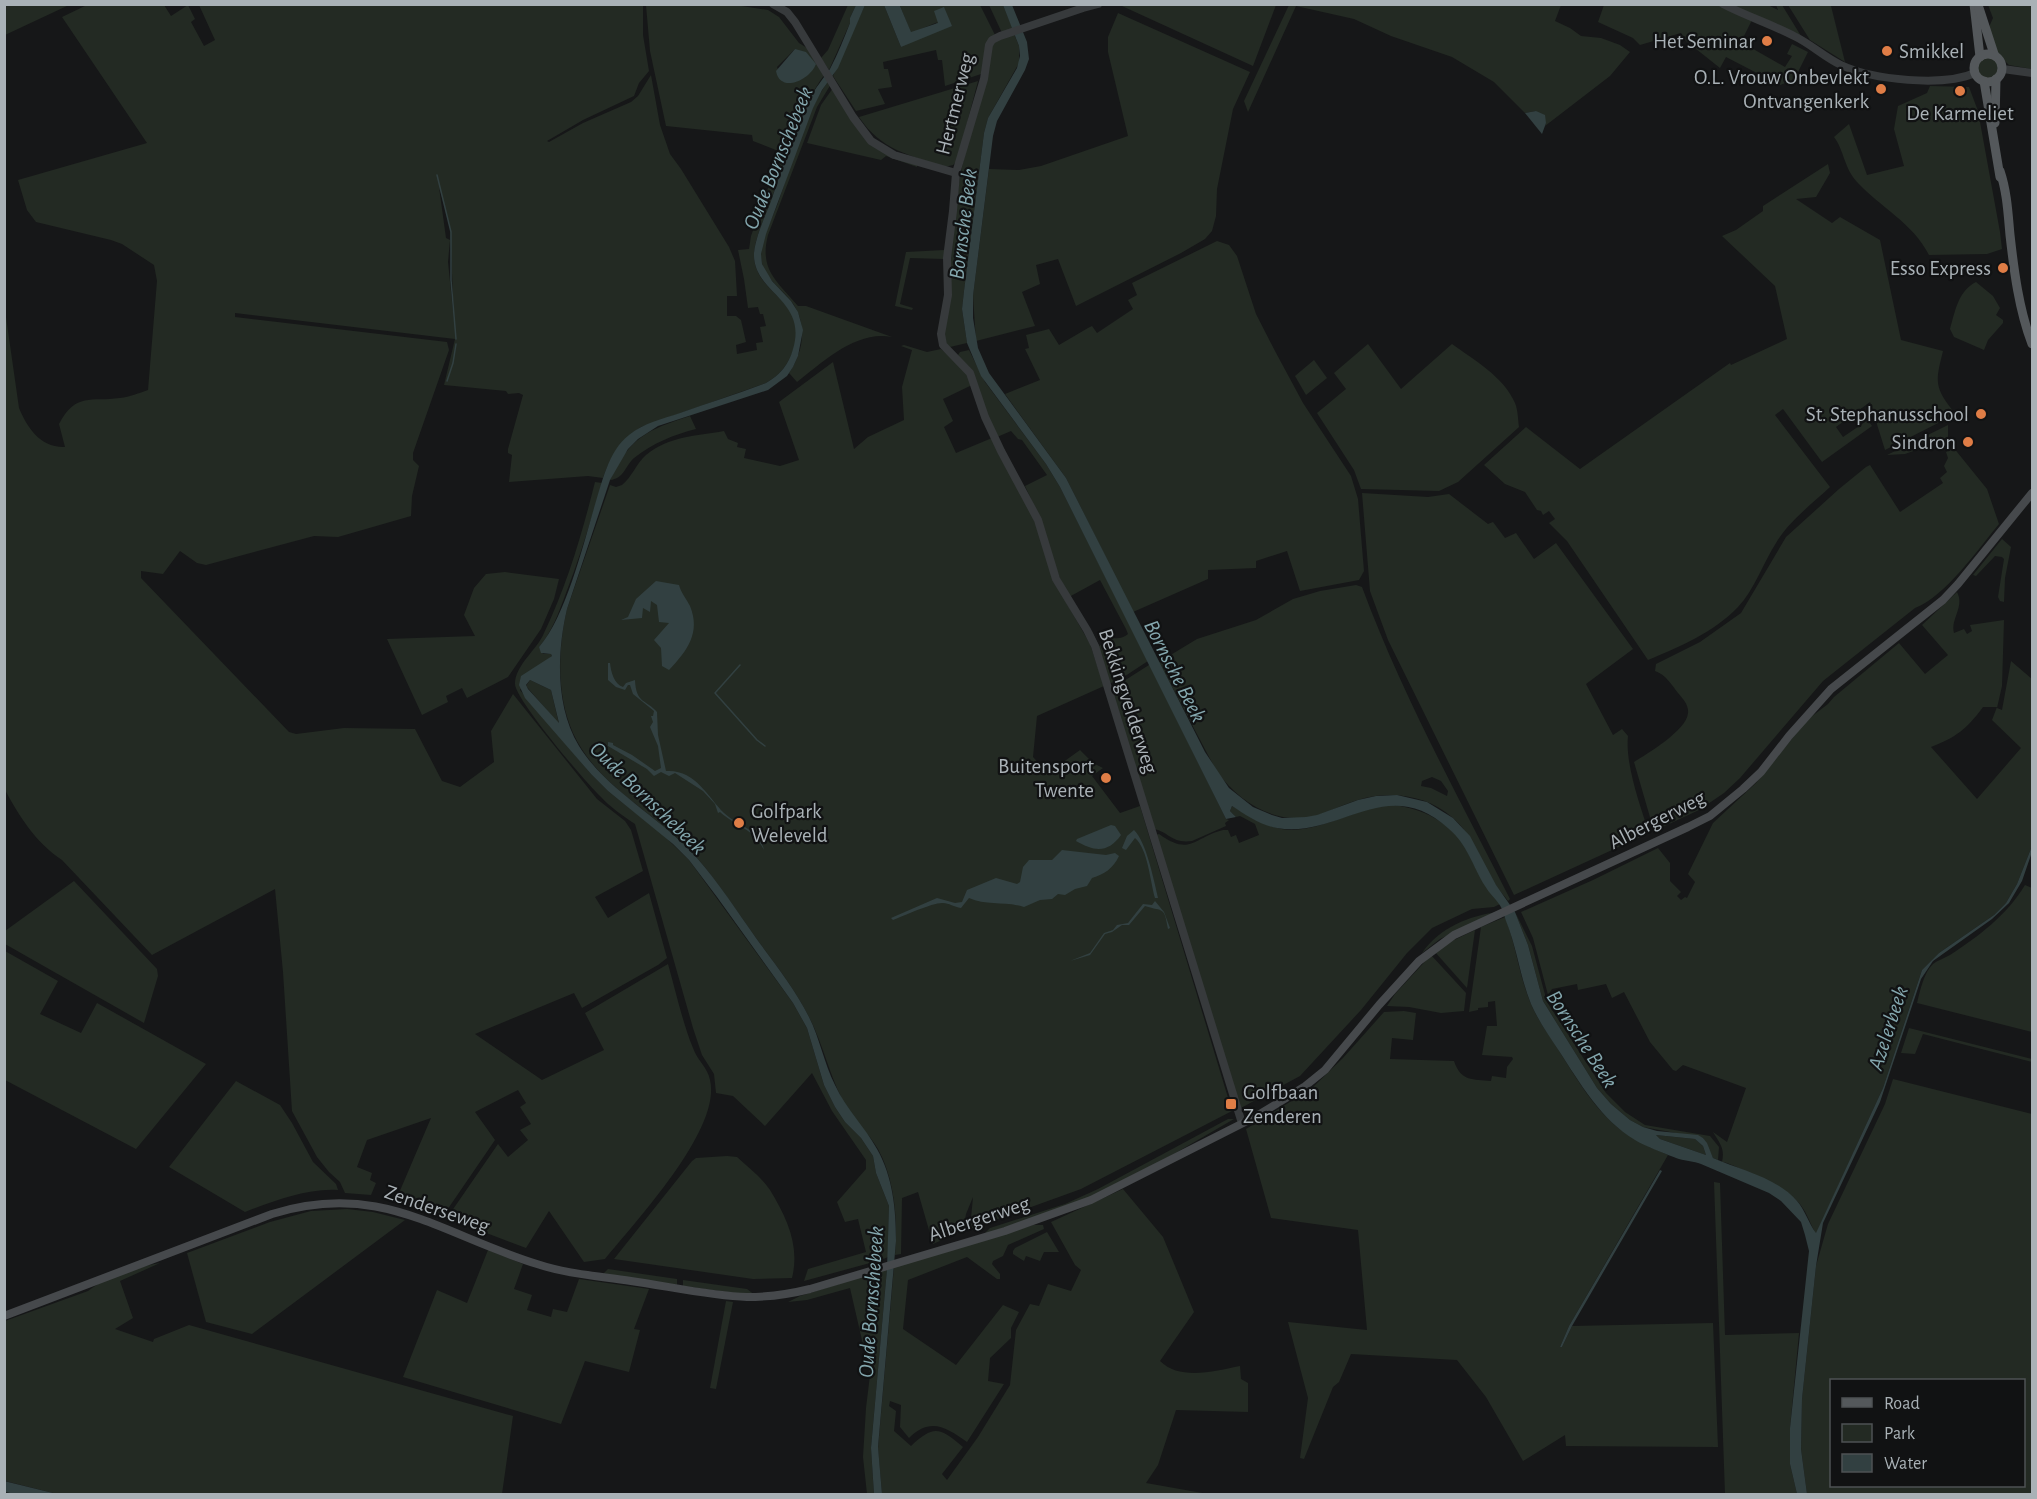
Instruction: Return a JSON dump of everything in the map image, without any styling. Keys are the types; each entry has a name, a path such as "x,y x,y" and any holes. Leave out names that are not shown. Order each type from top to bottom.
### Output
{"main road":[{"path":"1976,4 1980,57"},
{"path":"1976,4 1994,54 2000,59 2003,69 1996,79 1994,135"},
{"path":"1994,54 1980,57 1975,62 1975,73 1984,81 2000,171 2003,211 2010,235 2021,304 2032,344"},
{"path":"1984,81 1996,79"},
{"name":"Albergerweg","path":"764,1296 810,1289 881,1269 1005,1231 1091,1200 1242,1125 1304,1087 1325,1070 1419,961 1454,935 1688,827 1723,806 1761,772 1789,736 1831,689 1958,585 2032,493"},
{"name":"Albergerweg","path":"1194,1147 1284,1099"},
{"name":"Zenderseweg","path":"4,1316 294,1207 342,1203 385,1208 413,1216 536,1264 574,1273 745,1297 764,1296"}],"street":[{"name":"Hertmerweg","path":"773,4 790,16 863,131 876,146 904,158 956,173 984,79 989,45 994,38 1098,4"},
{"path":"1723,4 1795,36 1851,70 1936,81 1957,79 1975,73"},
{"path":"2003,69 2032,73"},
{"name":"Bekkingvelderweg","path":"956,173 947,258 947,302 941,328 943,345 970,373 985,417 1038,520 1056,579 1092,638 1241,1120"}],"green space":[{"path":"5,4 69,4 69,5 5,35"},
{"path":"729,4 768,10 779,17 799,43 807,48 825,74 807,103 800,120 754,250 757,270 788,308 794,319 796,332 794,348 780,373 766,383 641,427 618,449 603,478 588,476 509,482 512,455 508,453 508,449 523,395 508,394 506,391 444,385 455,339 235,313 235,317 447,342 449,350 413,453 413,460 419,466 412,496 411,516 338,537 314,536 206,565 197,563 180,551 163,574 141,571 141,578 289,732 296,734 344,728 415,729 442,781 460,787 494,762 491,731 513,694 597,799 625,821 631,830 643,871 595,897 608,918 649,893 667,958 582,1008 574,993 475,1034 542,1080 604,1050 585,1013 668,964 689,1038 709,1076 710,1100 703,1123 690,1148 655,1199 605,1259 584,1262 549,1211 526,1248 447,1218 498,1144 508,1157 528,1140 520,1130 531,1124 520,1107 526,1103 518,1090 475,1112 495,1140 443,1216 396,1200 431,1118 367,1140 357,1167 372,1173 370,1180 376,1183 371,1195 345,1193 340,1182 317,1157 292,1111 275,889 152,955 62,860 36,837 16,809 4,788 4,303 19,408 30,429 48,444 65,447 59,424 65,414 78,403 85,400 124,397 148,390 157,281 154,265 122,244 36,222 27,210 18,180 147,143 62,17 87,5 164,5 171,16 188,5 195,19 191,22 204,46 215,40 199,5 643,5 643,35 649,71 639,83 634,96 583,120 547,141 631,102 638,96 651,75 660,125 670,154 729,247 735,261 737,296 727,296 727,316 736,316 741,320 746,342 736,345 737,354 757,350 756,343 763,342 760,327 766,326 763,314 760,314 758,307 748,308 738,250 749,249 751,236 781,152 753,141 752,135 666,126 650,51 646,5","holes":["795,49 802,79 783,82 777,67","439,187 450,226 454,321 448,262 450,240 446,238"]},
{"path":"1129,4 1276,5 1253,66 1122,6"},
{"path":"848,5 856,5 829,70 821,58 828,50"},
{"path":"865,5 884,5 901,47 938,22 911,33 900,6 980,5 995,35 986,46 981,74 945,86 942,60 938,60 936,50 883,62 884,69 888,69 892,87 878,89 885,104 856,111 833,76"},
{"path":"989,5 1003,5 1013,29 1002,33"},
{"path":"1289,5 1561,5 1555,21 1581,36 1601,38 1620,45 1630,52 1610,76 1545,126 1546,123 1536,111 1525,113 1494,82 1452,57 1391,36 1354,19 1296,6 1248,112 1244,101"},
{"path":"1604,5 1718,5 1752,20 1741,42 1785,67 1792,56 1787,54 1792,44 1808,52 1794,80 1780,85 1726,57 1720,68 1686,41 1681,33 1640,45 1633,38 1598,22"},
{"path":"1730,5 1768,5 1778,10 1776,5 1782,5 1801,36"},
{"path":"1788,5 1843,5 1831,6 1845,62 1810,40"},
{"path":"1988,5 2032,5 2032,69 2009,65 1994,50 1989,27 1993,18"},
{"path":"1118,13 1250,72 1233,109 1217,189 1216,216 1212,231 1205,239 1181,253 1076,306 1058,259 1036,265 1040,284 1022,292 1035,326 976,341 973,296 989,169 1019,170 1041,166 1128,136 1108,52 1108,37"},
{"path":"1014,34 1019,46 1019,63 988,118 984,133 962,309 967,343 950,347 944,337 960,175 993,42"},
{"path":"1988,57 1996,60 1999,68 1996,76 1988,79 1980,76 1977,68 1980,60"},
{"path":"829,80 831,84 817,107 768,235 766,257 768,266 777,282 798,306 806,306 892,337 866,338 853,343 829,357 797,382 789,373 801,346 800,318 791,301 764,270 761,249 812,108"},
{"path":"978,81 957,161 953,165 945,167 897,150 877,137 859,117"},
{"path":"1930,86 1969,87 1978,111 2002,249 1987,254 1929,255 1905,224 1866,191 1849,171 1834,137 1849,124 1867,175 1904,166 1894,129 1898,106 1927,93"},
{"path":"833,88 862,134 917,164 917,167 886,156 881,160 807,143 821,105"},
{"path":"1828,164 1830,173 1816,197 1796,199 1832,223 1840,217 1880,240 1901,340 1943,351 1938,376 1939,389 1954,412 1946,419 1885,450 1870,402 1836,427 1843,437 1868,420 1872,426 1822,462 1783,409 1775,415 1830,487 1787,527 1738,607 1707,632 1648,660 1567,541 1549,523 1555,519 1549,511 1543,515 1525,492 1505,484 1484,465 1526,427 1580,469 1730,363 1731,365 1787,339 1775,286 1722,236 1736,230 1763,211 1763,206"},
{"path":"1217,241 1229,245 1237,256 1256,314 1275,351 1303,403 1351,476 1358,499 1364,571 1359,580 1300,591 1287,551 1256,561 1256,568 1208,570 1208,579 1133,612 1066,478 1005,394 1040,380 1025,349 1029,348 1026,335 1049,329 1059,345 1092,326 1097,333 1133,309 1128,300 1137,295 1132,283"},
{"path":"944,250 944,259 910,258 900,304 913,308 912,310 895,306 906,252"},
{"path":"1976,282 1993,296 2000,308 1996,315 2003,320 1988,340 1984,350 1954,337 1950,329 1961,296"},
{"path":"1368,344 1401,389 1452,344 1488,370 1504,385 1515,403 1519,427 1458,482 1439,491 1361,489 1354,470 1317,413 1346,389 1334,373"},
{"path":"901,346 927,352 941,349 965,369 972,385 943,399 953,421 944,427 956,453 992,438 1038,529 1053,579 1090,644 1104,686 1037,716 1033,757 1048,773 1080,750 1093,763 1103,768 1092,776 1120,813 1140,806 1232,1111 1081,1189 970,1229 973,1197 960,1232 933,1244 918,1192 902,1198 901,1254 895,1255 894,1201 884,1161 874,1143 843,1101 814,1027 803,1007 777,967 697,858 682,842 613,785 584,752 567,718 561,687 560,655 567,609 610,485 616,487 622,485 646,455 664,444 673,440 724,431 728,439 738,443 737,447 746,449 744,458 780,466 799,460 779,402 833,362 854,449 868,437 904,420 902,387 912,350"},
{"path":"969,350 985,382 1046,464 1060,487 1148,661 1116,682 1110,683 1090,633 1092,631 1099,646 1113,638 1121,638 1128,634 1126,629 1100,580 1069,597 1025,486 1047,475 1022,440 1011,431 997,437 958,355 960,352"},
{"path":"1314,360 1327,378 1306,395 1295,376"},
{"path":"690,416 696,429 648,448 631,461 624,472 610,480 617,465 641,437 662,426"},
{"path":"1948,425 1948,437 1930,446 1922,443 1919,449 1905,454 1887,455"},
{"path":"1953,447 1987,489 1999,524 1961,571 1938,594 1915,608 1823,681 1740,778 1724,793 1699,810 1654,831 1634,762 1674,734 1686,720 1688,713 1685,702 1668,680 1655,671 1656,664 1700,642 1741,613 1786,537 1866,467 1870,465 1900,512 1943,483 1940,478 1947,472 1944,466 1948,458 1946,452"},
{"path":"595,482 602,483 581,552 555,622 539,647 543,654 552,656 539,666 520,690 591,774 689,860 793,1003 807,1028 824,1085 835,1107 873,1156 876,1173 889,1206 888,1257 881,1260 804,1281 808,1269 866,1252 858,1219 845,1222 837,1202 866,1169 866,1160 832,1111 812,1073 765,1126 733,1096 716,1093 714,1074 702,1055 693,1028 635,824 608,804 580,775 518,693 515,684 516,677 522,664 541,639 560,596"},
{"path":"1362,493 1428,497 1449,494 1488,524 1493,522 1505,538 1516,533 1534,559 1556,543 1633,649 1586,684 1613,735 1622,729 1628,736 1631,772 1649,833 1514,895 1388,640 1370,591"},
{"path":"2002,539 2011,547 2005,578 2004,602 1998,597 2004,559 2002,557 1995,556 1976,576 1973,575"},
{"path":"505,572 559,579 554,599 541,629 508,677 467,698 462,688 446,696 448,702 422,715 387,639 475,636 464,615 474,588 486,574"},
{"path":"1356,585 1362,587 1413,706 1510,899 1508,901 1491,878 1461,825 1432,804 1408,797 1383,795 1352,802 1315,816 1286,817 1272,814 1248,802 1217,772 1159,662 1197,639 1256,620 1293,599 1320,591","holes":["1432,777 1441,781 1448,791 1447,796 1421,786 1422,781"]},
{"path":"1957,592 1959,608 1953,628 1954,633 1964,629 1967,634 1972,631 1970,625 2004,620 2002,686 1997,708 2002,710 2011,661 2032,679 2032,846 2017,884 2006,903 1994,915 1939,953 1922,970 1883,1088 1816,1234 1797,1201 1748,1172 1722,1162 1720,1143 1713,1132 1727,1142 1746,1088 1683,1065 1676,1071 1673,1070 1650,1042 1624,992 1612,998 1606,984 1578,990 1577,984 1552,989 1548,995 1533,938 1521,912 1658,848 1670,863 1670,881 1681,892 1677,896 1681,900 1687,898 1695,882 1688,874 1713,823 1756,783 1807,720 1899,643 1925,674 1948,655 1922,625","holes":["1983,707 1997,707 1992,720 2021,748 1977,799 1931,747 1960,732"]},
{"path":"1149,665 1226,819 1229,820 1225,823 1226,826 1192,841 1180,841 1154,829 1112,692 1116,686"},
{"path":"530,680 551,690 559,724 526,686"},
{"path":"1394,805 1435,818 1452,831 1466,849 1485,885 1500,904 1494,907 1472,909 1432,928 1407,953 1361,1010 1300,1076 1239,1109 1156,835 1159,834 1170,841 1186,845 1223,830 1228,830 1231,837 1236,835 1239,843 1259,835 1255,824 1240,816 1236,817 1230,811 1232,806 1269,825 1288,830 1318,826 1364,810"},
{"path":"74,881 157,969 158,976 144,1023 5,944 5,931"},
{"path":"2025,885 2032,888 2032,1032 1917,1003 1930,967 1961,948 1992,924 2010,906"},
{"path":"1499,912 1440,939 1422,953 1437,936 1456,924 1477,916"},
{"path":"1515,912 1532,946 1547,1002 1606,1093 1625,1112 1645,1125 1710,1136 1719,1147 1718,1160 1713,1158 1703,1138 1643,1127 1630,1120 1611,1104 1597,1088 1543,1001 1528,945"},
{"path":"1505,917 1531,1004 1579,1083 1611,1122 1638,1141 1668,1155 1569,1326 1560,1347 1572,1326 1713,1323 1718,1447 1566,1446 1565,1435 1523,1461 1486,1397 1457,1360 1351,1354 1339,1382 1333,1387 1304,1459 1300,1458 1308,1398 1288,1322 1367,1330 1358,1230 1271,1218 1246,1129 1311,1089 1343,1058 1384,1012 1416,1013 1413,1040 1392,1038 1390,1059 1454,1061 1460,1073 1468,1078 1491,1081 1492,1076 1506,1078 1507,1067 1512,1057 1482,1055 1487,1026 1497,1026 1495,1001 1488,1002 1488,1007 1469,1012 1481,927"},
{"path":"1475,930 1467,988 1435,952"},
{"path":"5,951 58,981 40,1014 81,1033 97,1003 206,1064 136,1149 5,1080"},
{"path":"1431,955 1466,993 1464,1011 1441,1013 1409,1007 1387,1006 1395,994"},
{"path":"1909,1028 2032,1059 2032,1062 1923,1034 1915,1054 1901,1053"},
{"path":"1893,1079 2032,1114 2032,1494 1807,1494 1801,1449 1802,1399 1816,1266 1828,1224 1885,1104"},
{"path":"236,1081 280,1105 313,1162 336,1184 338,1190 303,1193 245,1212 169,1167"},
{"path":"1228,1119 1234,1119 1089,1200 984,1234 990,1228 1065,1204 1098,1189"},
{"path":"1656,1135 1695,1139 1703,1146 1706,1155 1660,1139"},
{"path":"737,1157 759,1177 776,1201 787,1222 793,1243 792,1278 753,1279 614,1259 692,1161 696,1158"},
{"path":"1714,1182 1720,1183 1725,1335 1799,1333 1790,1428 1790,1464 1797,1494 1725,1494"},
{"path":"1123,1189 1163,1237 1194,1312 1160,1361 1177,1371 1188,1373 1209,1372 1240,1366 1241,1379 1248,1383 1248,1412 1176,1410 1158,1465 1146,1483 1208,1494 882,1494 878,1448 894,1267 1033,1225 1043,1225 1044,1229 1008,1245 1003,1256 993,1261 992,1264 1000,1274 1000,1279 967,1257 908,1280 903,1329 956,1365 1003,1305 1019,1312 1011,1328 1011,1338 990,1358 988,1381 1004,1384 967,1442 952,1432 931,1426 909,1438 900,1427 901,1405 890,1401 889,1406 896,1411 894,1431 911,1446 925,1434 937,1431 948,1435 963,1447 942,1474 947,1480 978,1437 1010,1385 1016,1330 1030,1304 1039,1306 1048,1284 1071,1291 1081,1270 1075,1265 1051,1222"},
{"path":"347,1209 373,1212 405,1220 252,1334 206,1322 187,1253 270,1222 311,1211"},
{"path":"1047,1232 1059,1252 1044,1252 1040,1261 1026,1256 1024,1261 1013,1254 1015,1248"},
{"path":"488,1250 523,1264 514,1289 532,1295 527,1310 551,1317 553,1309 567,1312 579,1279 649,1289 634,1329 640,1330 629,1372 585,1361 561,1424 403,1377 437,1290 467,1303"},
{"path":"160,1263 120,1281 133,1318 115,1329 153,1342 154,1339 189,1325 513,1416 502,1494 57,1494 5,1481 5,1321 88,1291 122,1273"},
{"path":"608,1269 677,1279 677,1285 603,1274"},
{"path":"887,1269 871,1448 874,1494 867,1494 863,1457 870,1375 850,1288 807,1300 788,1302 800,1296"},
{"path":"683,1280 747,1289 756,1296 683,1286"},
{"path":"726,1301 733,1302 716,1389 710,1388"}],"water":[{"path":"856,5 865,5 838,68 822,90 813,108 766,234 761,254 762,264 772,281 798,312 803,330 798,356 787,376 768,390 658,426 638,439 628,449 610,480 567,609 561,643 560,679 566,714 579,746 605,777 683,843 697,858 797,996 813,1025 839,1094 872,1141 887,1171 895,1217 896,1241 878,1447 882,1494 874,1494 871,1448 887,1269 889,1206 876,1173 873,1156 835,1107 824,1085 807,1028 793,1003 717,897 689,860 673,844 608,791 591,774 525,698 519,685 521,676 552,656 541,653 539,647 565,600 607,468 622,442 647,424 766,383 780,373 789,360 796,332 793,319 787,307 761,278 756,267 755,246 798,124 812,95 833,63","holes":["530,680 551,690 559,723 526,685"]},
{"path":"884,5 903,5 900,6 911,32 938,23 934,11 944,7 952,26 901,47"},
{"path":"1003,5 1012,5 1027,42 1029,59 997,121 993,136 973,296 973,318 978,348 989,373 1066,478 1205,752 1229,788 1253,807 1282,818 1317,815 1358,800 1397,795 1427,802 1453,818 1470,836 1496,885 1515,912 1528,945 1543,1001 1597,1088 1630,1120 1657,1131 1698,1135 1703,1138 1713,1158 1768,1180 1788,1193 1800,1205 1816,1233 1883,1088 1922,970 1939,953 1994,915 2006,903 2017,884 2032,846 2022,881 2009,903 1992,919 1933,961 1921,979 1880,1102 1823,1223 1816,1266 1802,1399 1801,1449 1807,1494 1797,1494 1790,1464 1790,1428 1809,1251 1801,1222 1781,1201 1769,1193 1701,1164 1679,1159 1635,1140 1612,1122 1592,1100 1534,1010 1527,994 1503,912 1485,886 1461,842 1449,829 1426,813 1405,806 1363,811 1322,825 1300,829 1265,825 1232,806 1230,811 1236,817 1226,819 1060,487 1046,464 981,376 967,343 962,309 964,291 984,133 988,118 1017,68 1020,56 1019,46","holes":["1656,1135 1695,1139 1703,1146 1706,1155 1660,1139"]},
{"path":"795,49 806,52 816,64 813,70 802,79 789,83 783,82 776,71"},
{"path":"1536,111 1545,115 1546,123 1542,134 1525,113"},
{"path":"656,581 679,585 693,616 694,625 690,641 669,670 662,666 661,648 654,640 669,623 659,622 657,605 651,601 650,612 643,608 642,618 621,620 628,617 636,599"},
{"path":"608,663 610,663 617,683 623,687 626,683 635,680 637,693 657,712 658,735 666,771 685,774 693,779 724,813 758,837 764,850 750,832 720,812 718,813 715,804 703,791 675,773 669,776 661,772 654,776 647,769 608,746 608,742 613,743 655,771 661,768 658,746 650,727 654,711 633,694 630,685 625,690 616,687 608,680"},
{"path":"1111,825 1115,826 1121,835 1106,848 1095,849 1076,841 1077,839"},
{"path":"1134,830 1146,852 1158,898 1155,898 1146,857 1139,843 1135,838 1126,850 1122,848 1127,836"},
{"path":"1062,850 1106,855 1115,853 1119,856 1111,868 1092,878 1087,886 1024,907 969,898 961,908 939,903 893,920 891,918 937,898 955,903 962,902 967,890 996,878 1017,884 1020,882 1023,867 1029,860 1052,860"},
{"path":"1155,901 1164,912 1170,928 1168,929 1162,911 1145,906 1129,925 1122,925 1112,932 1105,934 1090,955 1070,961 1090,953 1104,933 1113,930 1117,925 1128,923 1143,904 1152,905"},
{"path":"1660,1170 1662,1171 1560,1347 1569,1326"},
{"path":"4,1481 57,1494 5,1492"}],"waterway":[{"path":"437,175 451,232 451,280 456,339"},
{"path":"447,381 456,344"},
{"path":"740,665 715,693 765,746"}],"place":[{"name":"Het Seminar","path":"1767,41"},
{"name":"Smikkel","path":"1887,51"},
{"name":"O.L. Vrouw Onbevlekt Ontvangenkerk","path":"1881,89"},
{"name":"De Karmeliet","path":"1960,91"},
{"name":"Esso Express","path":"2003,268"},
{"name":"St. Stephanusschool","path":"1981,414"},
{"name":"Sindron","path":"1968,442"},
{"name":"Buitensport Twente","path":"1106,778"},
{"name":"Golfpark Weleveld","path":"739,823"},
{"name":"Golfbaan Zenderen","path":"1231,1104"}],"water label":[{"name":"Oude Bornschebeek","path":"778,158"},
{"name":"Bornsche Beek","path":"963,224"},
{"name":"Bornsche Beek","path":"1175,671"},
{"name":"Oude Bornschebeek","path":"648,798"},
{"name":"Azelerbeek","path":"1888,1028"},
{"name":"Bornsche Beek","path":"1582,1039"},
{"name":"Oude Bornschebeek","path":"871,1302"}]}
